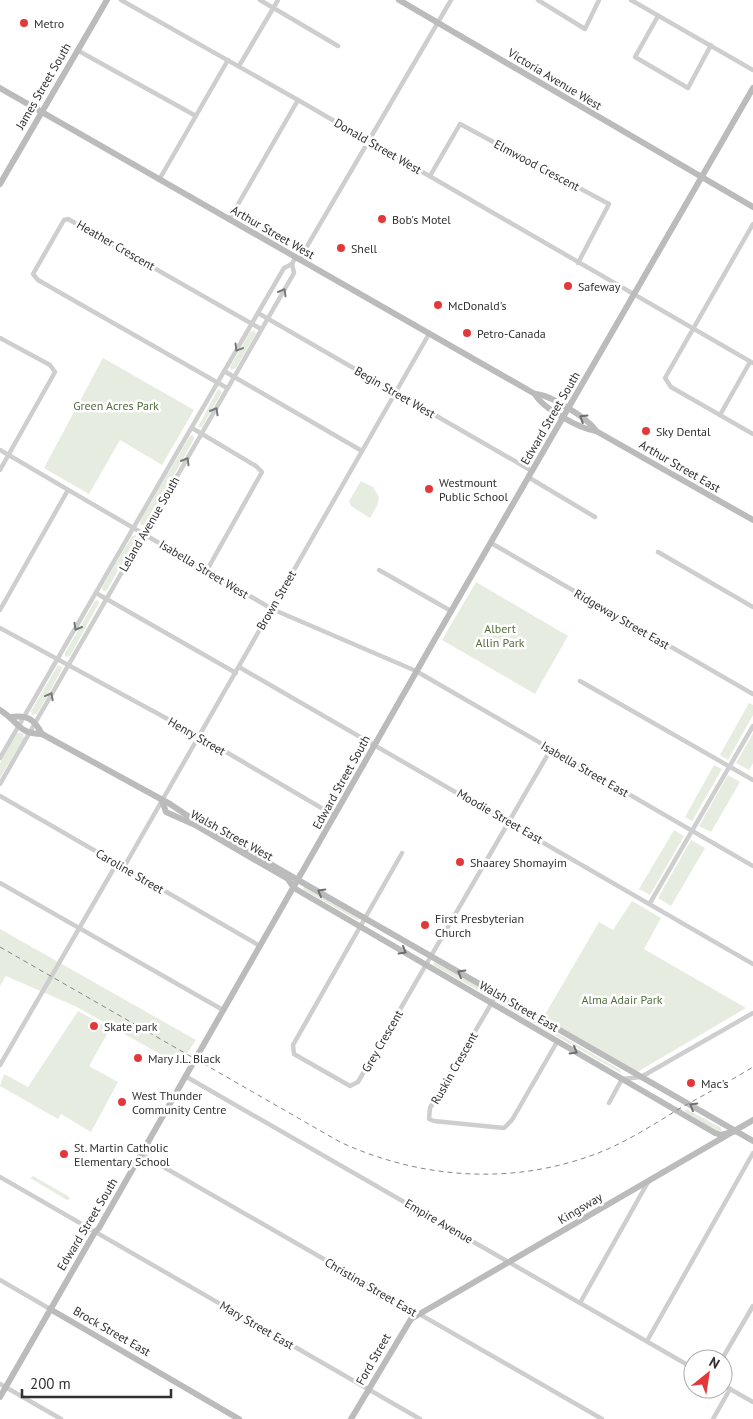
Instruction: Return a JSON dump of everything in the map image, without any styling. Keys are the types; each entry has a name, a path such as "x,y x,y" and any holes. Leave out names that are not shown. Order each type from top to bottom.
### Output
{"main road":[{"name":"James Street South","path":"0,184 107,0"},
{"name":"Victoria Avenue West","path":"399,0 753,207"},
{"name":"Arthur Street West","path":"0,88 229,220 295,261 535,394 541,394 568,409"},
{"name":"Edward Street South","path":"0,1397 3,1385 95,1232 100,1228 416,671 753,88"},
{"name":"Arthur Street West","path":"535,394 539,402 563,416"},
{"name":"Arthur Street East","path":"568,409 591,423 596,431"},
{"name":"Arthur Street East","path":"563,416 587,430 596,431 753,520"},
{"path":"0,710 11,717 18,727 29,734"},
{"path":"11,717 25,716 36,722 42,734"},
{"name":"Walsh Street West","path":"29,734 42,734 170,804 299,880"},
{"name":"Walsh Street West","path":"162,801 166,812 195,825 288,879 294,888"},
{"name":"Walsh Street East","path":"299,880 753,1141"},
{"name":"Walsh Street East","path":"294,888 715,1133 721,1135 736,1131"},
{"name":"Kingsway","path":"420,1315 753,1120"},
{"name":"Brock Street East","path":"50,1309 240,1419"},
{"name":"Ford Street","path":"351,1419 404,1327 411,1319 420,1315"}],"street":[{"name":"Donald Street West","path":"121,0 369,140 752,363"},
{"path":"260,0 338,46"},
{"path":"239,66 278,0"},
{"name":"Leland Avenue South","path":"0,758 284,268 295,261 369,140 450,0"},
{"path":"538,0 585,29 599,0"},
{"path":"631,0 753,70"},
{"path":"658,16 636,58 688,88 710,45"},
{"path":"77,50 196,116"},
{"path":"159,180 228,60"},
{"path":"229,220 298,100"},
{"name":"Elmwood Crescent","path":"430,176 460,124 609,204 578,263"},
{"name":"Heather Crescent","path":"228,388 35,279 35,271 66,218 261,329"},
{"path":"753,224 666,374 667,383 753,434"},
{"name":"Leland Avenue South","path":"0,784 294,273 295,261"},
{"name":"Begin Street West","path":"258,313 396,392 530,474 595,517"},
{"name":"Brown Street","path":"124,867 429,334"},
{"path":"0,338 50,365 55,372 0,470"},
{"path":"720,415 752,363"},
{"path":"224,371 362,451"},
{"path":"192,428 256,466 262,472 206,570"},
{"name":"Isabella Street West","path":"0,450 272,609 416,671"},
{"path":"0,610 68,490"},
{"name":"Ridgeway Street East","path":"490,543 753,694"},
{"path":"658,552 753,608"},
{"path":"379,570 451,611"},
{"path":"96,593 236,673"},
{"name":"Henry Street","path":"0,628 57,661 68,664 199,736 335,816"},
{"name":"Moodie Street East","path":"239,667 753,964"},
{"name":"Isabella Street East","path":"416,671 753,866"},
{"path":"580,681 753,780"},
{"path":"650,903 753,726"},
{"name":"Grey Crescent","path":"402,853 293,1044 292,1051 296,1056 346,1085 356,1085 551,749"},
{"name":"Caroline Street","path":"0,796 260,946"},
{"path":"0,1065 117,863"},
{"path":"0,883 223,1010"},
{"name":"Ruskin Crescent","path":"497,994 430,1108 430,1119 434,1121 504,1128 512,1120 558,1042"},
{"path":"609,1103 622,1079 641,1078 753,1013"},
{"name":"Empire Avenue","path":"185,1076 683,1362"},
{"path":"647,1341 753,1152"},
{"name":"Christina Street East","path":"141,1154 602,1419"},
{"name":"Mary Street East","path":"0,1177 420,1419"},
{"path":"580,1303 649,1180"},
{"path":"0,1280 50,1309"},
{"path":"728,1349 753,1306"},
{"path":"3,1385 61,1419"},
{"path":"733,1391 753,1402"},
{"path":"713,1419 724,1399"}],"green space":[{"path":"254,330 256,334 236,368 231,370 230,367 250,332"},
{"name":"Green Acres Park","path":"103,358 194,410 162,465 120,440 89,494 44,468"},
{"path":"218,389 222,392 202,427 198,427"},
{"path":"193,435 194,439 146,525 140,525 140,521 190,436"},
{"path":"361,481 373,487 379,497 377,506 370,518 351,506 349,501"},
{"path":"136,535 136,539 107,590 103,591 102,587 132,536"},
{"name":"Albert Allin Park","path":"476,582 568,636 535,694 442,640"},
{"path":"98,600 99,603 70,656 65,657 65,653 95,601"},
{"path":"58,665 62,668 61,671 37,714 32,715 31,711"},
{"path":"749,703 753,705 753,715 728,760 720,755"},
{"path":"17,733 22,733 24,738 0,778 0,763"},
{"path":"753,733 753,763 749,770 736,763"},
{"path":"714,765 722,769 692,821 685,817"},
{"path":"728,775 740,782 711,832 699,826"},
{"path":"674,830 684,836 650,895 639,889"},
{"path":"691,840 705,848 671,906 658,898"},
{"path":"305,886 360,919 357,920 304,890"},
{"name":"Alma Adair Park","path":"632,901 661,918 644,949 746,1008 639,1071 543,1018 599,922 613,930"},
{"path":"0,929 196,1040 179,1065 77,1007 6,976 0,986"},
{"path":"435,962 489,993 490,997 433,965"},
{"path":"500,1000 620,1070 621,1073 499,1003"},
{"path":"78,1011 110,1029 89,1066 118,1082 91,1132 61,1114 58,1119 0,1086 4,1074 28,1087"},
{"path":"686,1109 720,1127 722,1131 719,1132 685,1112"},
{"path":"33,1176 70,1199 67,1200 30,1178"}],"railway":[{"path":"0,947 340,1142 372,1155 406,1165 439,1171 473,1174 507,1173 541,1169 575,1161 626,1140 753,1067"}],"place":[{"name":"Metro","path":"24,23"},
{"name":"Bob's Motel","path":"382,219"},
{"name":"Shell","path":"341,248"},
{"name":"Safeway","path":"568,286"},
{"name":"McDonald's","path":"438,305"},
{"name":"Petro-Canada","path":"467,333"},
{"name":"Sky Dental","path":"646,431"},
{"name":"Westmount Public School","path":"429,489"},
{"name":"Shaarey Shomayim","path":"460,862"},
{"name":"First Presbyterian Church","path":"425,925"},
{"name":"Skate park","path":"94,1026"},
{"name":"Mary J.L. Black","path":"138,1058"},
{"name":"Mac's","path":"691,1083"},
{"name":"West Thunder Community Centre","path":"122,1102"},
{"name":"St. Martin Catholic Elementary School","path":"64,1154"}]}
